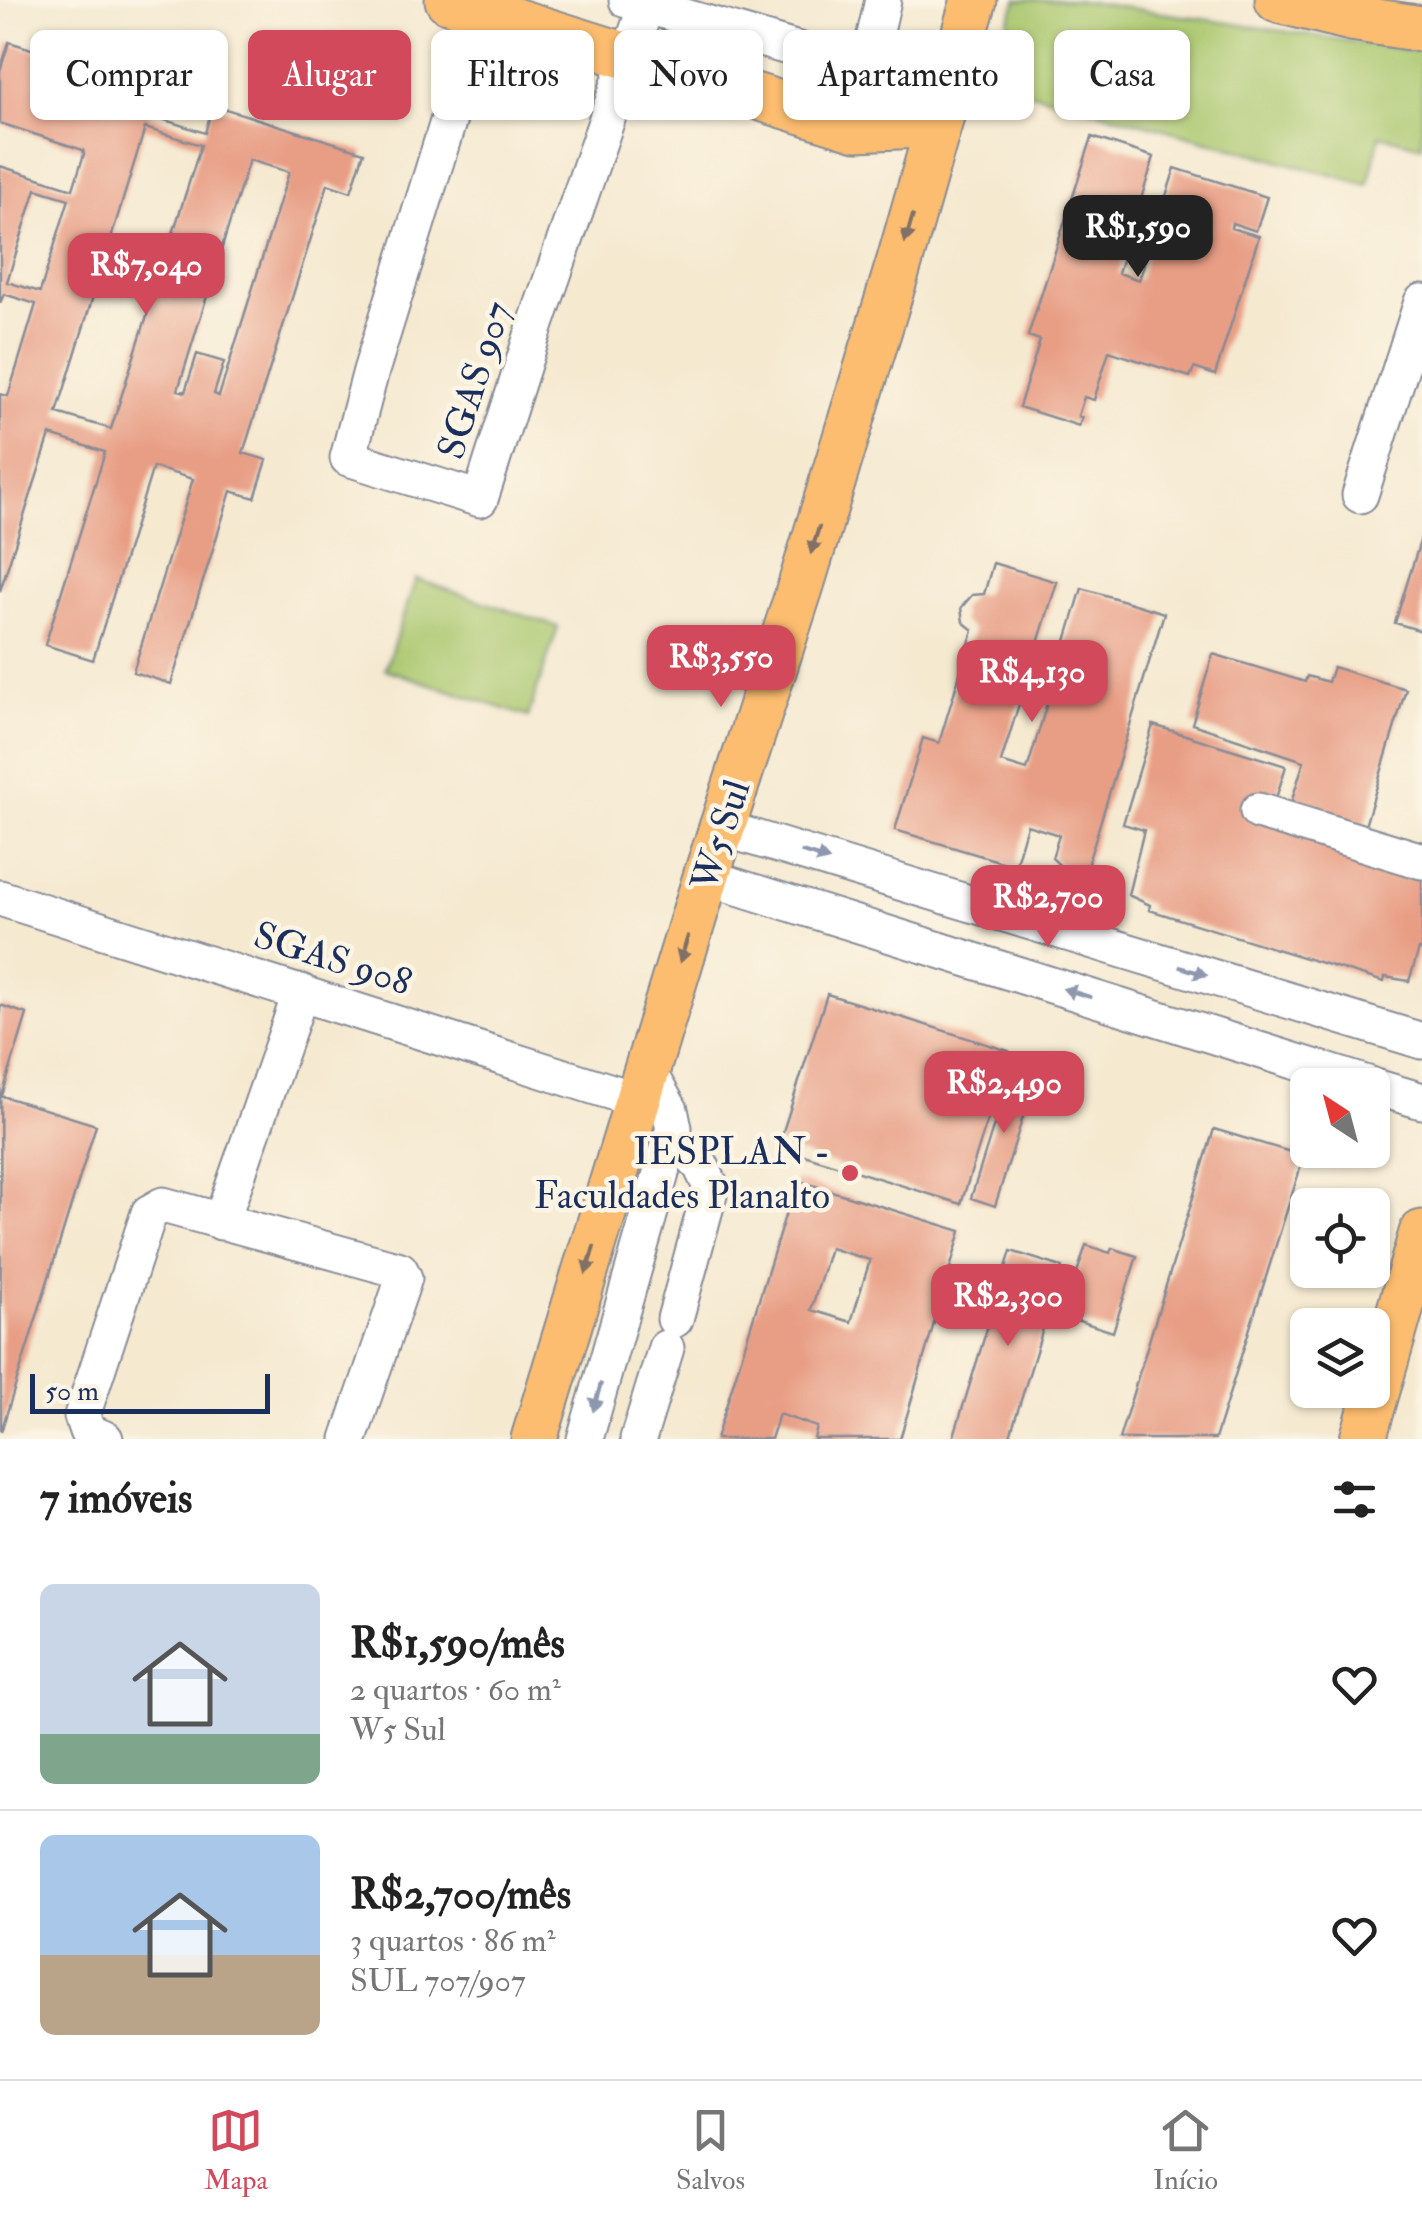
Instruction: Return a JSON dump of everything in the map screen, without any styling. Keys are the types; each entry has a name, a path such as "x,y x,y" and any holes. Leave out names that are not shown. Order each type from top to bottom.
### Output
{"main road":[{"name":"W5 Sul","path":"534,1439 706,877 801,585 974,0"},
{"path":"1278,0 1351,18 1422,29"},
{"path":"465,6 614,51"},
{"path":"763,98 857,128 923,179"},
{"path":"857,128 939,124"},
{"path":"1363,1439 1422,1232"}],"street":[{"path":"632,30 636,3 867,70 883,0"},
{"name":"SGAS 907","path":"465,6 348,458 480,499 614,99"},
{"path":"1360,496 1422,302"},
{"path":"1258,811 1422,861"},
{"path":"722,828 1422,1041"},
{"path":"706,877 1318,1068"},
{"name":"SGAS 908","path":"0,898 301,992 644,1087"},
{"path":"221,1222 301,992"},
{"path":"584,1439 672,1136 673,1117 644,1087"},
{"path":"1390,1091 1422,1101"},
{"path":"638,1439 710,1188 700,1166 672,1136"},
{"path":"105,1439 88,1430 82,1416 149,1214 164,1205 397,1269 402,1274 404,1278 349,1439"}],"green space":[{"path":"1017,0 1076,0 1422,52 1422,146 1380,135 1368,185 1131,120 1190,120 1190,30 1054,30 1054,99 1034,93 1034,30 1005,30"},
{"path":"416,579 558,627 528,717 385,669"}],"building":[{"path":"9,42 30,49 30,120 165,120 205,133 209,120 228,120 228,110 248,116 248,120 261,120 364,152 351,192 328,184 243,453 267,460 255,498 231,491 171,684 133,672 193,479 153,467 93,660 45,645 105,452 50,435 0,591 0,394 8,396 36,304 4,294 0,303 0,166 73,189 84,154 83,150 0,123 0,71","holes":["145,128 201,145 111,429 57,413","249,160 289,172 219,396 214,394 224,362 197,354 185,392 178,390","36,189 69,199 40,292 7,282"]},
{"path":"1092,137 1154,157 1118,273 1139,280 1175,168 1267,197 1256,231 1232,223 1231,228 1259,236 1215,375 1194,368 1190,377 1109,351 1094,400 1084,397 1079,426 1019,407 1040,340 1028,336"},
{"path":"1422,538 1422,631 1395,623"},
{"path":"993,563 1057,582 1001,762 1027,770 1082,588 1164,613 1081,886 1052,858 1059,835 1027,825 1015,866 895,830 923,738 939,743 973,630 963,622 961,608 972,595 984,594"},
{"path":"1213,654 1305,682 1307,676 1328,682 1333,667 1406,689 1365,826 1291,803 1304,761 1192,724"},
{"path":"1153,725 1286,766 1273,808 1422,846 1422,950 1419,949 1409,981 1385,977 1384,982 1149,910 1150,905 1128,895 1144,830 1123,824"},
{"path":"827,994 1009,1051 961,1204 778,1147"},
{"path":"0,1005 27,1014 2,1096 96,1125 1,1432"},
{"path":"1012,1067 1036,1075 995,1206 971,1198"},
{"path":"1214,1129 1290,1152 1290,1168 1300,1168 1294,1188 1290,1188 1290,1201 1215,1439 1119,1439"},
{"path":"796,1180 961,1231 900,1439 814,1439 817,1427 779,1414 771,1439 716,1439","holes":["830,1248 870,1260 851,1322 811,1310"]},
{"path":"1086,1245 1137,1256 1113,1332 1063,1316"},
{"path":"1011,1251 1062,1267 1009,1439 953,1439"}],"place":[{"name":"IESPLAN - Faculdades Planalto","path":"850,1173"}]}
